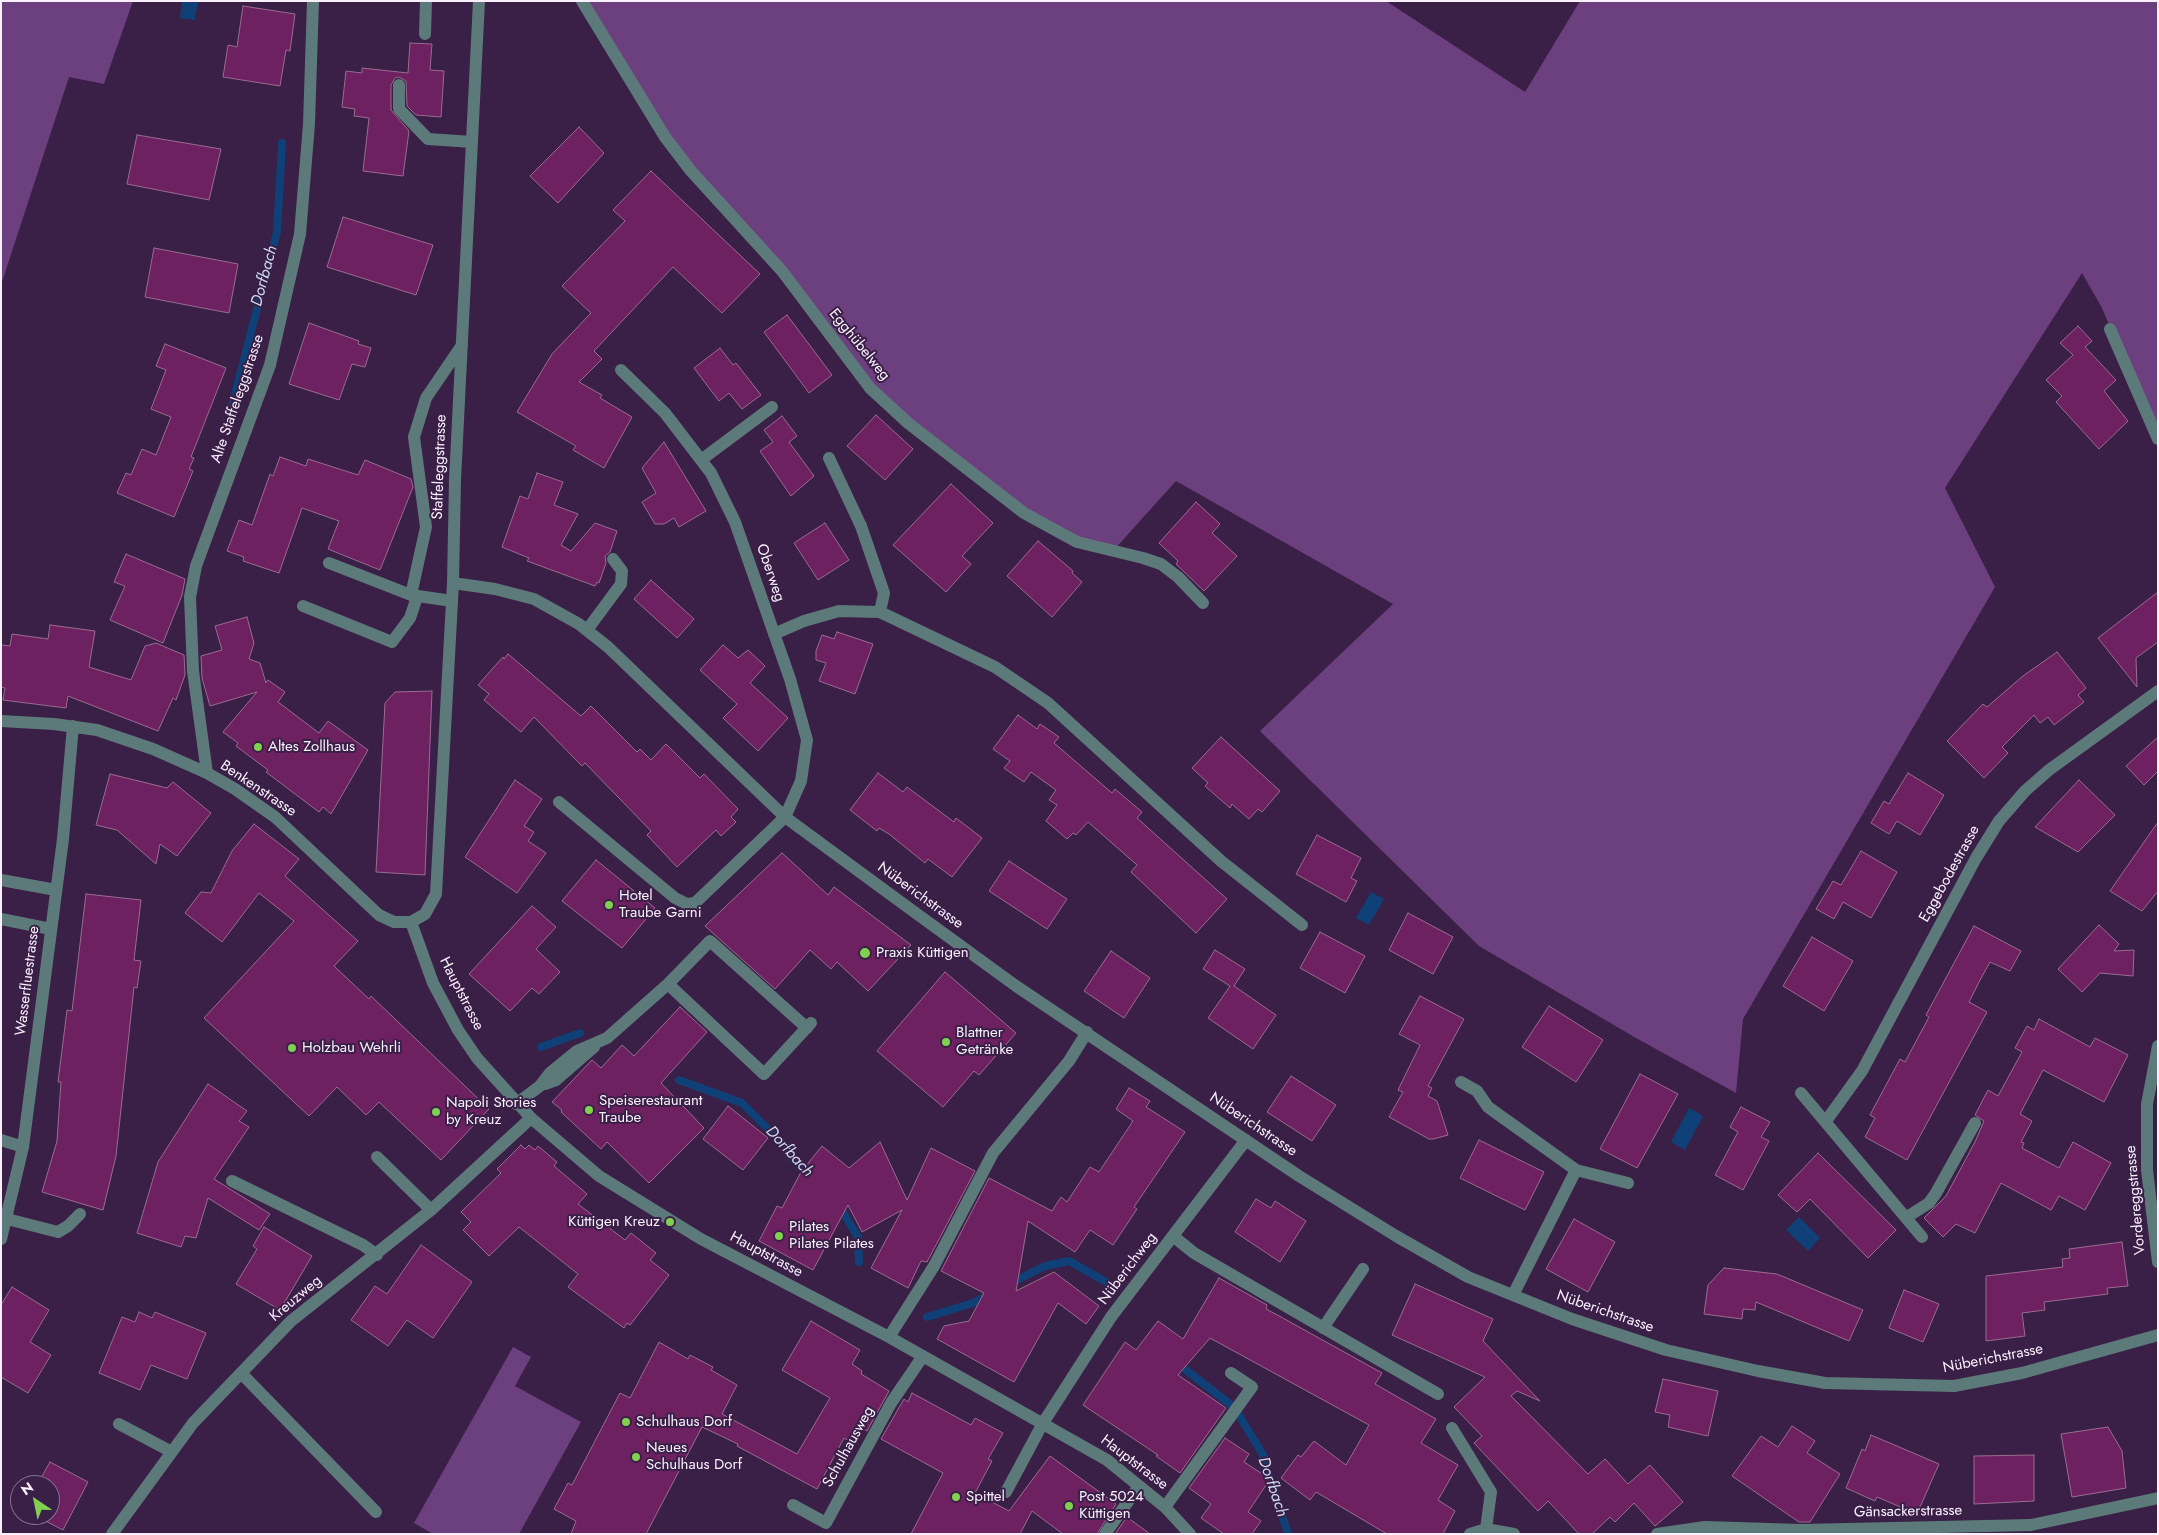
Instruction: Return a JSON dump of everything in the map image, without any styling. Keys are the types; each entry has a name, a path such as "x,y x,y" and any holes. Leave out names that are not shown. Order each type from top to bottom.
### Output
{"street":[{"name":"Alte Staffeleggstrasse","path":"207,773 193,671 190,597 196,566 270,365 300,234 309,124 313,1"},
{"path":"425,34 426,1"},
{"name":"Staffeleggstrasse","path":"411,922 425,914 436,894 453,583 455,480 479,1"},
{"name":"Egghübelweg","path":"582,1 665,137 691,171 782,270 870,388 908,423 1024,513 1077,542 1161,564 1178,577 1203,603"},
{"path":"399,85 399,109 428,139 472,142"},
{"path":"2110,329 2158,439"},
{"path":"303,606 392,642 410,618 426,528 414,437 426,398 462,345"},
{"name":"Oberweg","path":"621,370 665,413 711,473 735,522 774,634 807,740 801,781 785,816"},
{"path":"701,460 772,407"},
{"path":"829,458 861,526 884,593 880,612"},
{"path":"587,630 621,584 622,571 613,559"},
{"path":"329,563 414,596 452,601"},
{"name":"Nüberichstrasse","path":"453,583 495,589 534,599 587,630 785,816 1009,981 1299,1176 1396,1236 1468,1277 1572,1319 1666,1350 1758,1371 1833,1383 1954,1386 2022,1373 2158,1335"},
{"path":"774,634 804,621 839,611 880,612 995,667 1048,703 1220,860 1302,925"},
{"name":"Eggebodestrasse","path":"1826,1121 1862,1071 1972,867 1999,821 2025,791 2049,770 2158,691"},
{"name":"Benkenstrasse","path":"1,722 73,726 122,738 207,773 236,789 275,817 379,915 394,922 411,922"},
{"name":"Wasserfluestrasse","path":"1,1238 24,1147 56,890 73,726"},
{"path":"559,802 675,898 687,904 695,902 785,816"},
{"path":"1,880 56,890"},
{"path":"1,919 51,928"},
{"name":"Hauptstrasse","path":"411,922 433,983 458,1030 477,1058 516,1104 599,1176 670,1222 889,1337 1107,1460 1165,1507 1190,1534"},
{"path":"516,1104 540,1086 556,1080 584,1057 597,1043 607,1038 668,984 710,941 809,1025 764,1074 668,984"},
{"path":"889,1337 934,1266 993,1153 1069,1061 1087,1032"},
{"name":"Vordereggstrasse","path":"2158,1046 2147,1104 2146,1170 2158,1262"},
{"path":"1461,1082 1477,1091 1488,1107 1576,1170 1628,1183"},
{"path":"1801,1093 1922,1237"},
{"name":"Kreuzweg","path":"112,1534 193,1423 291,1321 377,1255 431,1210 531,1118"},
{"path":"1906,1218 1930,1202 1974,1123"},
{"path":"1,1140 24,1147"},
{"name":"Nüberichweg","path":"1006,1492 1043,1423 1111,1317 1246,1140"},
{"path":"377,1157 431,1210"},
{"path":"1513,1295 1576,1170"},
{"path":"232,1181 363,1245 377,1255"},
{"path":"7,1219 58,1232 68,1226 80,1214"},
{"path":"1173,1236 1194,1252 1438,1394"},
{"path":"1323,1328 1363,1269"},
{"name":"Schulhausweg","path":"793,1505 826,1523 891,1403 923,1356"},
{"path":"1165,1507 1252,1387 1231,1372"},
{"path":"242,1373 376,1512"},
{"path":"119,1424 172,1452"},
{"path":"1452,1428 1491,1492 1486,1529"},
{"path":"1105,1534 1139,1486"},
{"name":"Gänsackerstrasse","path":"1657,1534 1705,1528 1801,1530 2031,1525 2158,1498"},
{"path":"1470,1534 1486,1529 1514,1534"}],"shaded area":[{"path":"1,1 133,1 104,84 69,77 1,285"},
{"path":"582,1 1386,1 1525,92 1580,1 2158,1 2158,439 2102,308 2082,273 1945,488 1995,587 1743,1019 1736,1093 1636,1038 1479,946 1260,731 1393,604 1176,481 1112,552 1024,513 908,423 820,324 691,171"},
{"path":"513,1347 531,1357 515,1386 581,1422 519,1534 433,1534 414,1523"}],"water":[{"path":"182,1 198,1 195,20 180,18"},
{"path":"1371,892 1384,899 1369,925 1356,918"},
{"path":"1689,1108 1703,1116 1685,1150 1671,1142"},
{"path":"1799,1217 1820,1238 1808,1251 1786,1230"}],"building":[{"path":"243,6 295,14 290,51 286,50 280,86 223,77 228,45 237,47"},
{"path":"410,43 432,44 430,70 444,71 441,117 416,115 407,106 406,81 399,77 395,78 391,85 391,110 409,131 403,176 363,171 369,118 354,116 355,109 342,107 346,71 362,73 362,68 408,73"},
{"path":"579,127 604,153 558,203 530,176"},
{"path":"137,135 221,149 209,200 127,184"},
{"path":"651,171 760,274 722,313 673,267 594,351 602,359 579,382 602,395 600,398 632,417 604,468 573,450 576,446 517,412 552,354 591,313 562,286 625,221 613,210"},
{"path":"343,217 433,245 416,295 327,267"},
{"path":"154,248 238,264 229,313 145,297"},
{"path":"787,315 832,375 809,393 764,332"},
{"path":"309,323 359,341 358,344 371,348 365,367 352,364 339,400 289,384"},
{"path":"2078,326 2092,341 2085,347 2116,380 2104,391 2128,421 2099,449 2056,402 2062,396 2046,380 2073,355 2060,343"},
{"path":"165,344 226,368 191,457 194,458 189,469 193,471 174,517 117,493 126,473 131,475 142,449 156,455 171,417 151,409 166,370 156,366"},
{"path":"720,348 733,365 736,363 761,395 742,409 729,393 719,401 694,368"},
{"path":"876,415 913,449 885,480 847,446"},
{"path":"782,416 797,436 789,442 814,476 791,496 760,451 773,442 764,430"},
{"path":"664,442 706,511 679,527 674,518 664,524 655,524 642,502 656,493 642,468"},
{"path":"280,457 306,466 308,459 358,475 365,460 411,479 413,487 380,570 328,549 339,521 302,508 279,573 243,561 244,557 227,551 239,520 252,525 270,474 273,476"},
{"path":"537,473 563,482 554,505 578,514 561,545 571,551 595,523 617,531 610,552 605,556 606,563 599,583 597,582 595,586 527,561 529,558 502,547 520,496 528,499"},
{"path":"951,484 993,523 962,556 971,564 946,592 893,545"},
{"path":"1196,502 1220,524 1212,533 1237,556 1204,591 1176,564 1178,561 1159,543"},
{"path":"825,523 849,560 818,580 794,543"},
{"path":"1038,541 1073,571 1072,573 1082,582 1052,617 1007,576"},
{"path":"126,554 185,579 182,595 163,643 110,620 125,586 114,582"},
{"path":"651,580 694,619 677,638 634,599"},
{"path":"2158,592 2158,642 2136,658 2137,687 2098,638"},
{"path":"247,617 254,643 249,659 260,663 266,683 268,680 285,692 278,702 319,733 328,721 368,750 331,814 323,807 319,812 266,772 268,770 236,746 238,743 223,732 257,692 210,706 202,678 201,656 222,650 215,626"},
{"path":"50,625 95,631 89,667 131,680 145,646 156,643 184,655 185,675 176,700 173,698 158,731 68,696 66,708 3,700 5,688 1,687 1,645 10,646 12,634 48,639"},
{"path":"837,632 873,644 855,694 819,681 826,663 816,660 816,651 822,635 834,639"},
{"path":"723,645 738,658 748,650 765,666 750,683 788,718 758,751 723,718 737,704 700,670"},
{"path":"2057,652 2086,688 2078,695 2084,702 2054,725 2048,717 2040,723 2034,715 2002,747 2008,753 1984,778 1947,741 1983,704 1987,707 2023,676"},
{"path":"508,654 581,716 591,706 637,752 640,749 651,760 666,744 700,778 704,774 738,809 731,817 736,822 721,836 716,830 677,867 647,835 651,831 585,763 582,766 534,717 521,732 484,700 489,694 478,685 503,657 504,659"},
{"path":"432,691 425,875 376,872 385,703 395,692"},
{"path":"1018,715 1037,729 1040,724 1059,737 1054,743 1112,793 1115,789 1142,812 1137,818 1227,899 1196,933 1131,872 1137,865 1088,822 1076,835 1073,833 1067,839 1046,821 1057,805 1049,800 1056,790 1031,772 1024,782 1004,768 1010,761 993,749"},
{"path":"1221,737 1280,791 1262,812 1258,809 1249,819 1232,804 1230,808 1205,786 1208,783 1192,768"},
{"path":"2158,737 2158,771 2144,785 2126,766"},
{"path":"878,773 903,792 907,787 954,822 956,818 982,838 952,877 928,859 925,863 889,834 879,828 877,831 850,810"},
{"path":"1908,773 1944,795 1920,835 1897,821 1889,834 1871,823 1884,801 1889,804"},
{"path":"110,774 167,788 173,782 211,813 177,856 160,844 156,864 117,830 96,825"},
{"path":"515,780 542,799 524,826 534,832 528,841 546,853 517,893 465,857"},
{"path":"2079,780 2115,815 2078,852 2035,827"},
{"path":"2158,822 2158,891 2142,911 2110,891"},
{"path":"254,824 299,859 285,876 358,941 334,966 369,999 371,996 489,1109 441,1160 379,1102 366,1115 337,1087 309,1116 204,1018 294,921 259,893 222,942 185,913 201,892 211,893 232,851"},
{"path":"1317,835 1361,858 1351,878 1357,881 1346,902 1296,874"},
{"path":"1861,851 1897,872 1871,918 1843,902 1834,919 1816,909 1833,881 1841,885"},
{"path":"782,853 828,895 834,887 911,945 868,991 837,962 831,969 810,950 775,989 705,926"},
{"name":"Hotel Traube Garni","path":"596,860 655,908 622,948 562,901"},
{"path":"1009,861 1067,899 1047,929 989,891"},
{"path":"86,894 141,900 134,960 141,961 137,988 134,987 116,1156 103,1210 42,1192 57,1141 61,1082 58,1082 67,1010 72,1011"},
{"path":"532,906 556,927 536,949 560,972 539,994 532,988 510,1011 469,974"},
{"path":"1408,913 1453,937 1433,974 1389,950"},
{"path":"2099,925 2119,944 2114,951 2134,950 2133,976 2100,973 2082,992 2058,969"},
{"path":"1974,926 2021,951 2010,971 1990,962 1979,982 1969,1002 1987,1012 1907,1160 1865,1137 1875,1118 1870,1115 1900,1059 1905,1062 1929,1017 1926,1015"},
{"path":"1320,932 1365,956 1345,993 1300,968"},
{"path":"1812,937 1853,961 1824,1011 1783,986"},
{"path":"1215,950 1245,969 1234,986 1276,1015 1253,1049 1208,1018 1230,986 1203,969"},
{"path":"1111,951 1150,978 1124,1018 1084,991"},
{"name":"Blattner Getränke","path":"945,972 1016,1033 979,1075 974,1071 943,1107 877,1051"},
{"path":"1420,996 1464,1019 1428,1086 1432,1088 1428,1096 1437,1101 1448,1135 1433,1139 1429,1139 1389,1117 1403,1092 1398,1090 1420,1045 1399,1034"},
{"path":"1549,1006 1603,1040 1576,1082 1522,1047"},
{"path":"680,1007 707,1032 661,1083 704,1128 649,1183 607,1142 601,1149 552,1102 592,1060 601,1068 622,1045 634,1056"},
{"path":"2039,1019 2090,1047 2095,1038 2128,1055 2104,1102 2043,1070 2020,1114 2032,1121 2021,1142 2024,1143 2022,1148 2059,1168 2073,1142 2111,1163 2085,1210 2059,1196 2051,1210 2001,1183 1975,1233 1956,1224 1943,1237 1924,1218 1946,1196 1975,1142 1984,1121 1975,1115 1988,1090 1998,1096 2022,1052 2015,1048 2027,1026 2034,1030"},
{"path":"1640,1074 1678,1094 1637,1168 1600,1149"},
{"path":"1291,1076 1336,1105 1312,1141 1267,1112"},
{"path":"208,1084 247,1111 239,1121 249,1127 214,1179 270,1214 259,1230 208,1198 196,1238 185,1236 181,1247 137,1233 158,1162"},
{"path":"1129,1088 1150,1101 1146,1107 1185,1132 1134,1207 1137,1209 1113,1245 1090,1230 1075,1252 1028,1221 1016,1291 1054,1272 1099,1306 1086,1324 1058,1303 1014,1382 937,1339 944,1326 969,1321 984,1293 941,1271 989,1178 1052,1211 1061,1197 1067,1202 1090,1167 1099,1172 1133,1121 1116,1109"},
{"path":"728,1106 768,1138 743,1170 703,1139"},
{"path":"1741,1107 1770,1122 1761,1137 1769,1141 1743,1190 1715,1175 1738,1132 1730,1127"},
{"path":"1479,1140 1544,1172 1525,1210 1460,1178"},
{"path":"880,1142 907,1200 931,1148 975,1171 927,1262 921,1261 908,1288 871,1268 902,1210 862,1232 848,1205 813,1270 759,1241 777,1206 782,1208 801,1172 822,1146 849,1168"},
{"path":"521,1145 525,1149 529,1145 535,1150 538,1146 557,1162 554,1166 587,1194 578,1204 625,1240 631,1233 656,1253 650,1260 669,1275 630,1325 627,1323 624,1328 568,1287 578,1274 519,1227 489,1256 463,1230 471,1222 461,1212 501,1173 497,1169"},
{"path":"1818,1153 1896,1230 1868,1258 1810,1199 1797,1212 1778,1195"},
{"path":"1256,1199 1271,1208 1275,1201 1306,1221 1280,1262 1235,1232"},
{"path":"1574,1219 1615,1242 1588,1292 1546,1269"},
{"path":"264,1227 312,1256 280,1310 236,1284 257,1249 253,1246"},
{"path":"2122,1242 2128,1286 2107,1288 2108,1294 2044,1302 2045,1310 2022,1313 2025,1336 1986,1341 1986,1276 2063,1267 2062,1259 2070,1258 2069,1249"},
{"path":"421,1245 472,1282 433,1338 407,1320 388,1346 351,1320 375,1286 387,1294"},
{"path":"1724,1268 1777,1274 1863,1310 1849,1341 1756,1302 1755,1310 1743,1309 1742,1319 1704,1314 1708,1285"},
{"path":"1219,1278 1267,1305 1266,1309 1382,1373 1375,1384 1436,1419 1421,1443 1458,1465 1438,1500 1455,1511 1443,1534 1387,1534 1316,1492 1310,1500 1281,1478 1298,1455 1301,1457 1314,1441 1346,1465 1369,1425 1210,1338 1178,1375 1226,1408 1180,1473 1156,1456 1158,1455 1083,1405 1125,1342 1136,1350 1158,1321 1183,1339"},
{"path":"1415,1284 1493,1319 1483,1341 1540,1401 1517,1391 1511,1396 1588,1474 1605,1459 1628,1484 1650,1465 1683,1502 1655,1526 1634,1503 1615,1522 1610,1517 1592,1534 1579,1534 1548,1501 1538,1511 1474,1443 1482,1436 1454,1407 1485,1377 1392,1335"},
{"path":"12,1287 49,1310 30,1342 51,1355 28,1393 1,1377 1,1305"},
{"path":"1904,1290 1939,1304 1923,1342 1889,1328"},
{"path":"139,1312 152,1318 155,1312 206,1333 187,1379 151,1365 140,1390 99,1373 122,1317 135,1322"},
{"name":"Neues Schulhaus Dorf","path":"811,1321 860,1350 852,1364 862,1371 861,1374 889,1391 867,1431 863,1429 854,1444 844,1438 817,1489 737,1446 738,1444 702,1427 646,1534 571,1534 576,1521 554,1509 568,1483 572,1485 620,1393 630,1398 659,1342 688,1359 690,1355 713,1367 711,1370 737,1385 722,1414 797,1454 830,1398 782,1370"},
{"path":"1663,1379 1718,1391 1708,1436 1668,1427 1670,1415 1655,1412"},
{"path":"912,1393 971,1425 975,1418 1003,1433 988,1459 992,1461 975,1493 1009,1511 1050,1456 1116,1504 1097,1534 1063,1534 1032,1511 1020,1534 911,1534 943,1473 881,1439 904,1399 908,1402"},
{"path":"1792,1426 1815,1441 1807,1453 1840,1474 1810,1522 1799,1522 1732,1476 1761,1436 1778,1447"},
{"path":"2108,1427 2122,1451 2126,1488 2072,1497 2061,1434"},
{"path":"1871,1435 1939,1464 1917,1514 1877,1497 1875,1501 1846,1488 1862,1449 1865,1451"},
{"path":"1225,1438 1249,1454 1244,1462 1270,1479 1248,1512 1261,1521 1252,1534 1224,1534 1201,1518 1211,1504 1189,1488"},
{"path":"2034,1455 2034,1501 1974,1504 1974,1456"},
{"path":"50,1462 88,1482 63,1530 53,1525 60,1525 60,1475 43,1475"},
{"path":"1127,1517 1150,1534 1115,1534"}],"waterway":[{"name":"Dorfbach","path":"232,406 277,232 282,143"},
{"name":"Dorfbach","path":"541,1047 580,1033"},
{"name":"Dorfbach","path":"679,1080 742,1103 785,1146 791,1158 810,1177"},
{"name":"Dorfbach","path":"839,1206 858,1237 859,1262"},
{"name":"Dorfbach","path":"1009,1284 1045,1266 1069,1261 1108,1283"},
{"name":"Dorfbach","path":"927,1317 973,1303 988,1295"},
{"name":"Dorfbach","path":"1177,1363 1231,1405"},
{"name":"Dorfbach","path":"1239,1415 1263,1455 1288,1534"}],"place":[{"name":"Altes Zollhaus","path":"258,747"},
{"name":"Hotel Traube Garni","path":"609,905"},
{"name":"Praxis Küttigen","path":"865,953"},
{"name":"Blattner Getränke","path":"946,1042"},
{"name":"Holzbau Wehrli","path":"292,1048"},
{"name":"Speiserestaurant Traube","path":"589,1110"},
{"name":"Napoli Stories by Kreuz","path":"436,1112"},
{"name":"Küttigen Kreuz","path":"670,1222"},
{"name":"Pilates Pilates Pilates","path":"779,1236"},
{"name":"Schulhaus Dorf","path":"626,1422"},
{"name":"Neues Schulhaus Dorf","path":"636,1457"},
{"name":"Spittel","path":"956,1497"},
{"name":"Post 5024 Küttigen","path":"1069,1506"}]}
